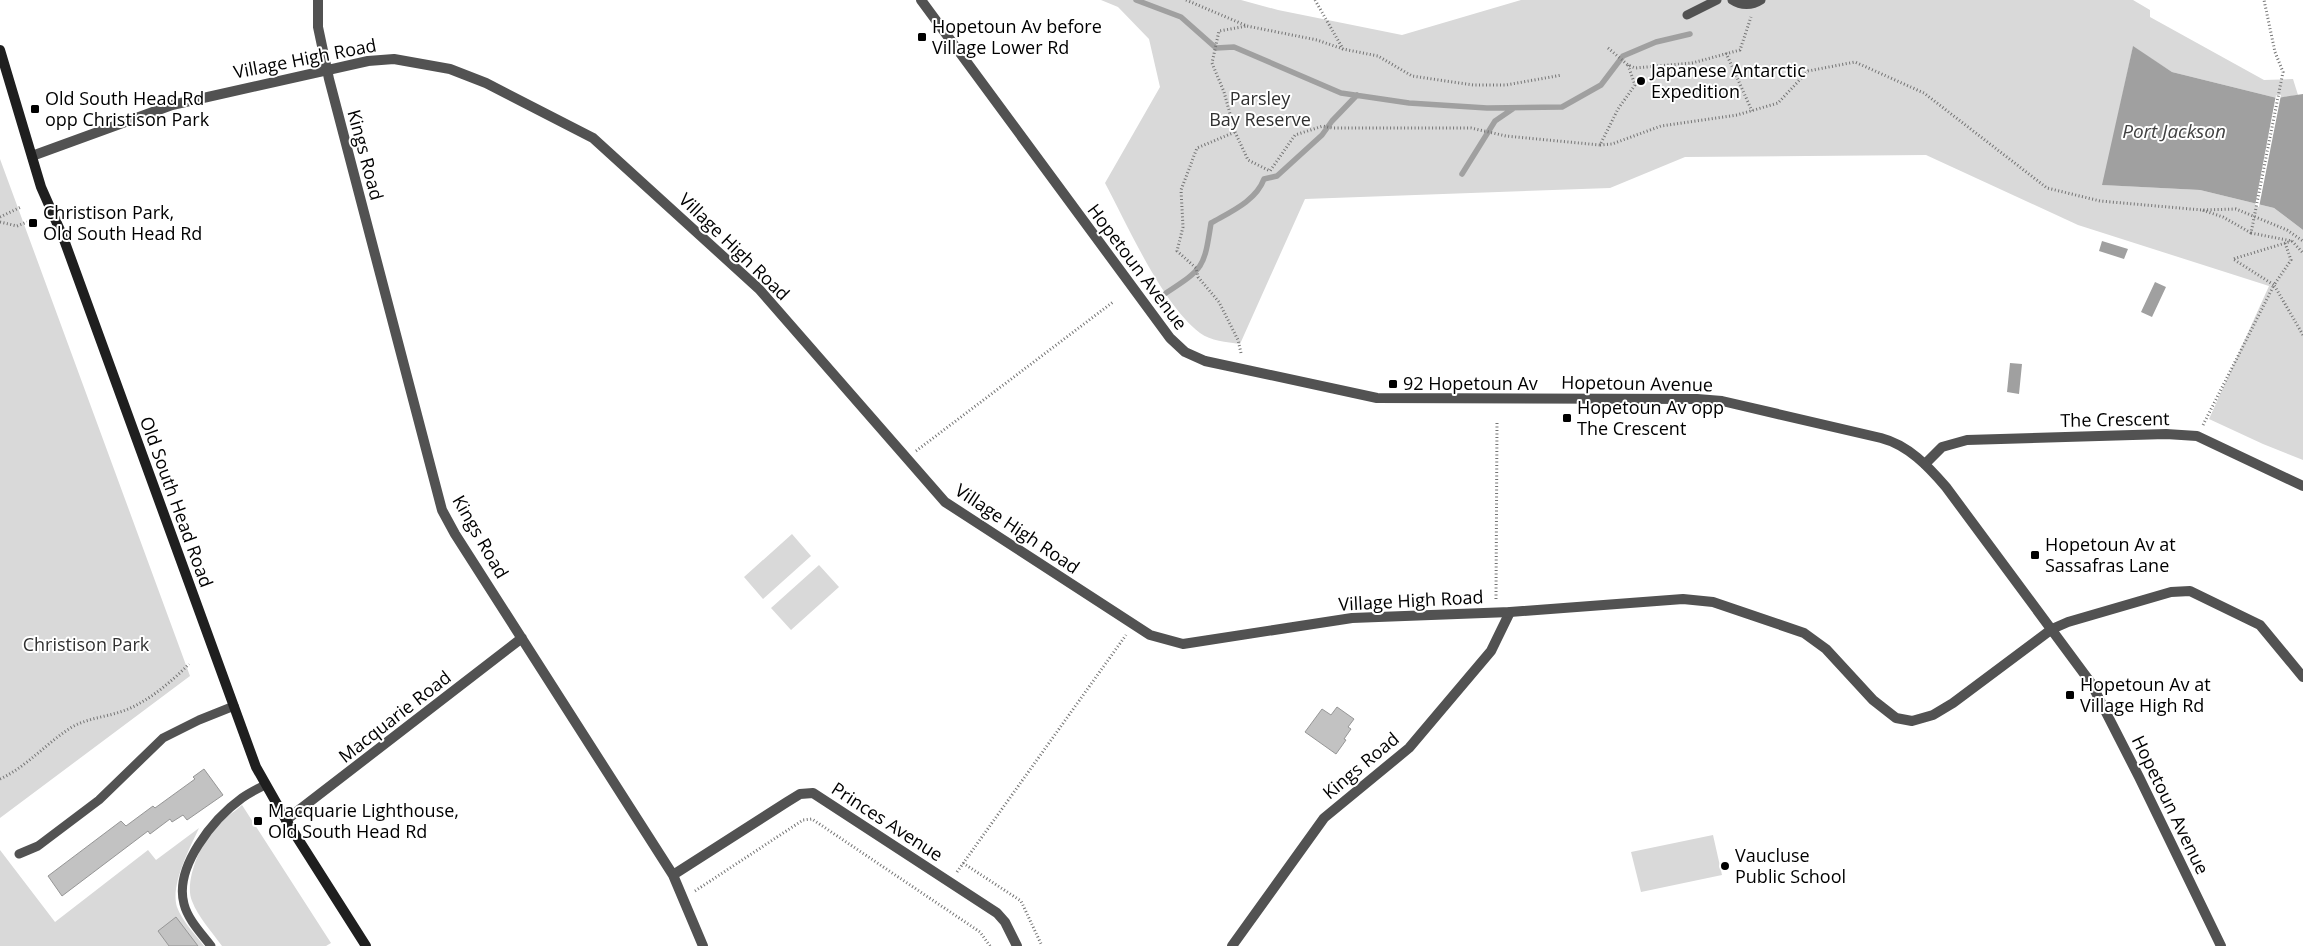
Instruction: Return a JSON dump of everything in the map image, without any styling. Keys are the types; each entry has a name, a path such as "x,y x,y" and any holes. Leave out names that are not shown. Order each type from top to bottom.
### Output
{"main road":[{"name":"Old South Head Road","path":"0,50 32,156 256,767 286,820 366,946"}],"street":[{"name":"Kings Road","path":"318,0 318,27 327,69 442,510 455,534 673,875 703,946"},
{"name":"Hopetoun Avenue","path":"921,0 1154,317 1177,346 1197,358 1244,371 1377,398 1697,399 1722,402 1889,440 1906,448 1925,464 1946,487 2091,682 2221,946"},
{"name":"Village High Road","path":"32,156 172,105 368,61 394,59 450,69 486,83 592,138 759,289 944,502 1150,635 1183,644 1352,618 1510,612 1683,599 1713,602 1804,634 1826,649 1873,700 1896,718 1912,722 1933,716 1953,703 2052,629 2068,622 2171,592 2190,591 2260,625 2303,677"},
{"name":"The Crescent","path":"1925,464 1948,444 1966,440 2166,434 2197,436 2303,486"},
{"name":"Kings Road","path":"1232,946 1324,818 1409,748 1491,651 1510,612"},
{"name":"Macquarie Road","path":"286,820 522,638"},
{"name":"Princes Avenue","path":"673,875 800,794 812,793 997,913 1005,922 1017,946"}],"lane":[{"path":"1687,15 1717,0"},
{"path":"1732,0 1739,4 1758,2"},
{"path":"19,854 38,846 99,800 163,738 199,720 234,706"},
{"path":"211,946 190,917 183,902 188,866 193,853 212,827 242,798 265,785"}],"path":[{"path":"1186,0 1247,26 1317,40 1343,49 1378,56 1412,76 1473,85 1506,85 1562,75"},
{"path":"1315,0 1343,49"},
{"path":"2251,231 2283,72 2275,52 2264,0"},
{"path":"1608,48 1628,65 1635,68 1692,63 1740,50 1758,2"},
{"path":"1247,26 1219,31 1212,63 1224,92 1235,132 1248,160 1270,171 1295,135 1323,126 1332,128 1471,128 1506,136 1600,145 1612,144 1661,126 1702,121 1752,111 1778,103 1808,71 1855,62 1924,93 2047,188 2100,201 2202,210 2236,209 2287,230 2303,241"},
{"path":"1726,53 1752,111"},
{"path":"1600,145 1618,109 1635,85 1628,65"},
{"path":"1235,132 1197,148 1181,190 1183,227 1177,251 1196,268 1198,277 1219,302 1238,340 1241,353"},
{"path":"0,217 21,207"},
{"path":"2202,210 2224,217 2251,231 2292,241 2303,253"},
{"path":"0,222 17,226 27,222"},
{"path":"2292,241 2233,259 2274,285 2303,335"},
{"path":"2197,436 2274,285 2291,260 2285,243"},
{"path":"907,459 1113,302"},
{"path":"1496,422 1496,612"},
{"path":"950,882 1134,624"},
{"path":"0,779 24,766 66,732 83,721 136,705 173,679 189,664"},
{"path":"697,901 693,892 808,818 820,823 980,932 990,946"},
{"path":"963,863 1021,901 1042,946"}],"green space":[{"name":"Parsley Bay Reserve","path":"1101,0 1241,0 1278,10 1402,35 1521,0 2133,0 2150,10 2150,17 2264,80 2293,79 2298,95 2277,98 2172,72 2133,47 2103,185 2200,190 2274,208 2303,230 2303,460 2209,419 2269,286 2078,225 1926,155 1685,157 1610,188 1305,199 1240,344 1209,338 1200,333 1186,320 1159,284 1105,183 1160,87 1149,39 1118,7"},
{"name":"Christison Park","path":"0,159 190,676 0,818"},
{"path":"792,534 811,556 763,599 744,577"},
{"path":"819,565 839,587 791,630 771,608"},
{"path":"242,805 331,943 326,946 222,946 201,919 190,893 190,884 195,864 208,836 223,820"},
{"path":"199,828 182,867 176,888 176,898 177,907 182,917 204,946 0,946 0,850 55,922 148,850 156,860"},
{"path":"1713,835 1722,875 1641,892 1631,852"}],"water":[{"name":"Port Jackson","path":"2133,46 2172,72 2277,98 2303,94 2303,230 2274,208 2200,190 2102,185"},
{"path":"2102,241 2128,249 2124,259 2099,251"},
{"path":"2155,282 2166,287 2152,317 2141,312"},
{"path":"2010,363 2022,364 2019,394 2007,392"}],"pier":[{"path":"2276,95 2281,95 2259,207 2255,206"}],"building":[{"path":"1337,707 1354,719 1348,727 1351,729 1344,739 1346,740 1336,754 1305,732 1322,709 1331,715"},
{"path":"204,769 223,795 187,820 183,815 172,822 170,819 150,834 148,831 62,896 48,876 121,821 126,826 153,806 155,808 195,779 193,777"},
{"path":"176,917 198,946 169,946 158,931"}],"waterway":[{"path":"1136,0 1181,17 1216,48 1234,47 1341,93 1409,103 1487,108 1562,107 1601,85 1623,56 1656,42 1690,34"},
{"path":"1166,293 1188,278 1200,266 1204,258 1211,223 1249,200 1264,179 1277,176 1322,135 1332,121 1357,95"},
{"path":"1462,174 1495,121 1514,108"}],"place":[{"name":"Hopetoun Av before Village Lower Rd","path":"922,37"},
{"name":"Japanese Antarctic Expedition","path":"1641,81"},
{"name":"Old South Head Rd opp Christison Park","path":"35,109"},
{"name":"Christison Park, Old South Head Rd","path":"33,223"},
{"name":"92 Hopetoun Av","path":"1393,384"},
{"name":"Hopetoun Av opp The Crescent","path":"1567,418"},
{"name":"Hopetoun Av at Sassafras Lane","path":"2035,555"},
{"name":"Hopetoun Av at Village High Rd","path":"2070,695"},
{"name":"Macquarie Lighthouse, Old South Head Rd","path":"258,821"},
{"name":"Vaucluse Public School","path":"1725,866"}]}
